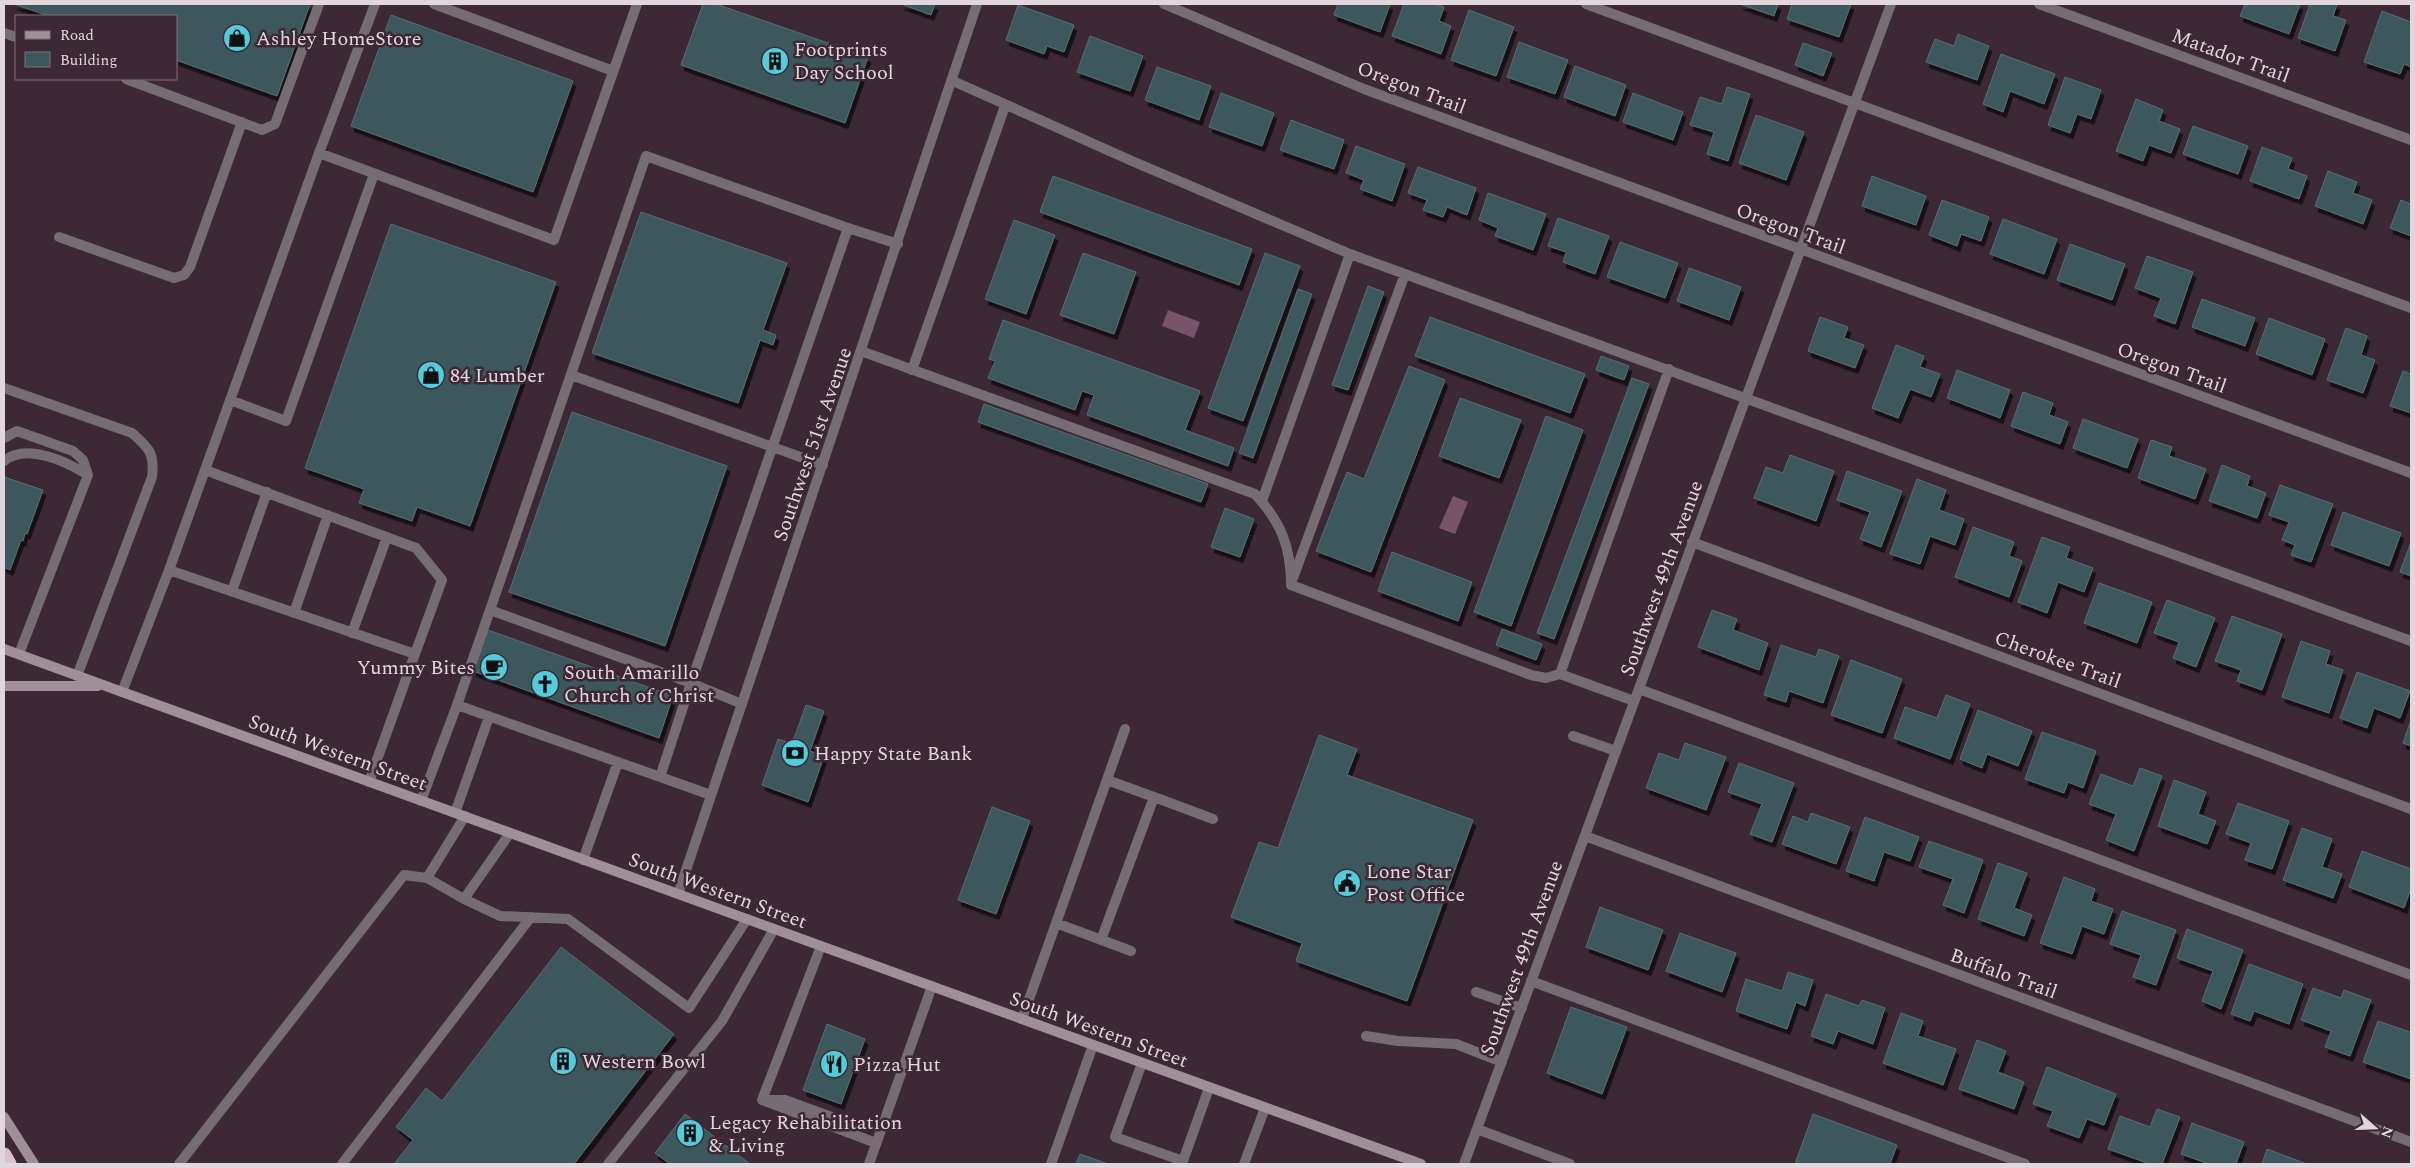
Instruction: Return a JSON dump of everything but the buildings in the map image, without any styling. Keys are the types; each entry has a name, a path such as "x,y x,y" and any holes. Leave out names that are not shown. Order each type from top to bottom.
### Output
{"highway":[{"path":"4,1155 9,1164"}],"main road":[{"name":"South Western Street","path":"4,649 1421,1164"},
{"path":"4,686 105,686"},
{"path":"4,1117 34,1164"}],"street":[{"path":"129,80 262,130 276,124 319,4"},
{"path":"122,692 169,570 319,153 375,4"},
{"path":"434,4 613,70"},
{"path":"319,153 554,240 637,4"},
{"name":"Southwest 51st Avenue","path":"678,894 953,81 977,4"},
{"name":"Oregon Trail","path":"1164,4 1364,89 2411,473"},
{"path":"1586,4 2411,308"},
{"name":"Southwest 49th Avenue","path":"1464,1164 1891,4"},
{"name":"Matador Trail","path":"2039,4 2411,140"},
{"path":"953,81 1005,106 1350,254 2411,641"},
{"path":"912,370 1005,106"},
{"path":"59,237 174,278 184,275 190,267 242,122"},
{"path":"422,801 490,610 646,156 898,244"},
{"path":"230,400 286,422 374,174"},
{"path":"660,777 848,228"},
{"path":"1262,501 1350,254"},
{"path":"1291,585 1405,274"},
{"path":"861,351 1255,494 1273,513 1286,542 1291,562 1291,585"},
{"path":"1560,674 1669,369"},
{"path":"571,375 823,465"},
{"path":"4,388 132,433 149,448 154,463 152,477 76,676"},
{"path":"4,438 16,431 73,450 83,460 88,475 19,654"},
{"path":"4,461 20,454 43,454 70,464 88,475"},
{"path":"205,470 416,548 442,580 369,782"},
{"path":"232,592 267,492"},
{"path":"294,613 328,515"},
{"path":"352,633 387,537"},
{"name":"Cherokee Trail","path":"1692,542 2411,809"},
{"path":"169,570 415,654"},
{"path":"1291,585 1531,675 1546,678 1560,674 1634,701"},
{"path":"490,610 691,683 742,704"},
{"path":"1639,689 2411,975"},
{"path":"457,705 711,795"},
{"path":"426,878 460,815 489,717"},
{"path":"1022,1019 1125,729"},
{"path":"1573,736 1616,751"},
{"path":"583,860 618,762"},
{"path":"1107,780 1213,819"},
{"path":"1101,940 1154,797"},
{"path":"464,900 510,833"},
{"name":"Buffalo Trail","path":"1585,836 2411,1142"},
{"path":"179,1164 404,875 426,878 464,900 500,916 568,919 689,1008 747,919"},
{"path":"342,1164 531,917"},
{"path":"1056,924 1131,951"},
{"path":"608,1164 722,1021 774,929"},
{"path":"821,946 762,1100 876,1143"},
{"path":"1531,981 2025,1164"},
{"path":"869,1164 932,986"},
{"path":"1476,992 1522,1008"},
{"path":"1366,1036 1398,1041 1456,1044 1502,1062"},
{"path":"1051,1164 1093,1045"},
{"path":"1142,1063 1115,1137 1188,1162 1210,1088"},
{"path":"1244,1164 1265,1108"},
{"path":"1477,1129 1564,1163"}],"shaded area":[{"path":"1168,310 1200,322 1194,338 1162,326"},
{"path":"1453,496 1468,502 1455,534 1439,528"}],"place":[{"name":"Ashley HomeStore","path":"237,38"},
{"name":"Footprints Day School","path":"775,61"},
{"name":"84 Lumber","path":"431,375"},
{"name":"Yummy Bites","path":"494,667"},
{"name":"South Amarillo Church of Christ","path":"545,684"},
{"name":"Happy State Bank","path":"795,753"},
{"name":"Lone Star Post Office","path":"1347,883"},
{"name":"Western Bowl","path":"563,1061"},
{"name":"Pizza Hut","path":"834,1064"},
{"name":"Legacy Rehabilitation & Living","path":"690,1133"}]}
